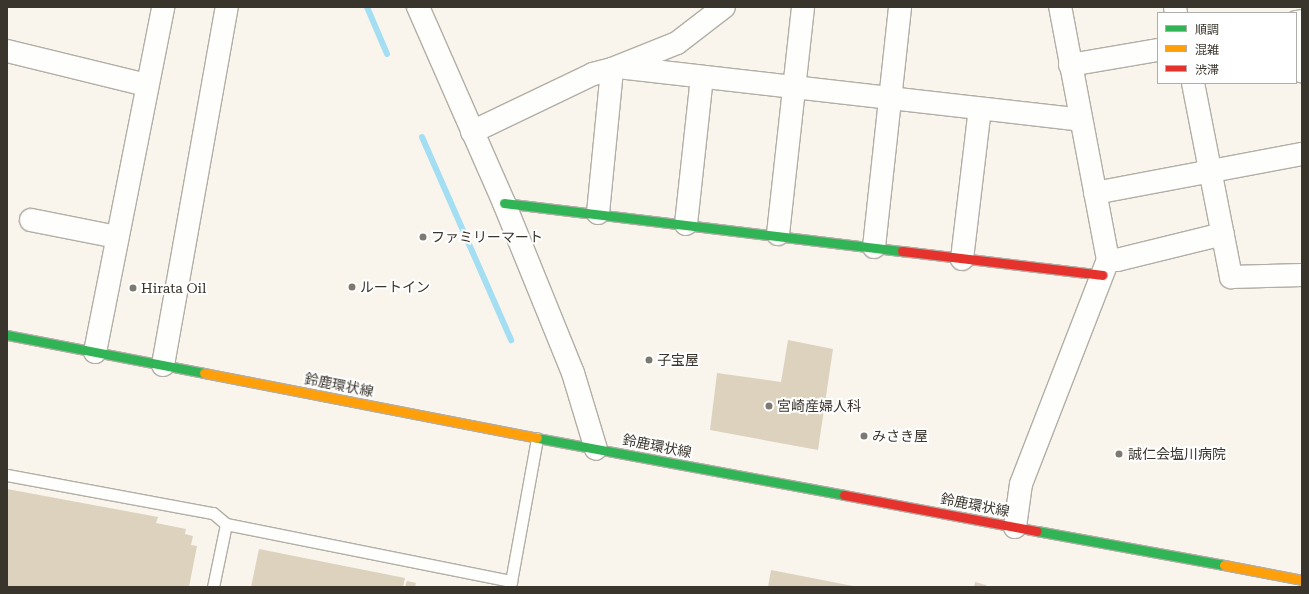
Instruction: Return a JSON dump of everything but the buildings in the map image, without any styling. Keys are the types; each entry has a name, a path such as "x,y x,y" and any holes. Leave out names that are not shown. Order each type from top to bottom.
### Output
{"main road":[{"path":"504,202 778,234 962,259 1105,268"},
{"name":"鈴鹿環状線","path":"7,335 537,438 1302,580"}],"street":[{"path":"95,352 163,7"},
{"path":"163,365 227,7"},
{"path":"418,7 504,202 573,373 596,448"},
{"path":"472,132 593,74 615,68 676,43 724,7"},
{"path":"778,234 803,7"},
{"path":"874,247 900,7"},
{"path":"1015,527 1021,484 1105,268 1095,193 1080,120 1060,7"},
{"path":"1297,45 1302,71"},
{"path":"1070,65 1157,50"},
{"path":"7,51 148,85"},
{"path":"615,68 1080,120"},
{"path":"598,213 615,68"},
{"path":"686,224 702,77"},
{"path":"1193,84 1231,277 1302,275"},
{"path":"962,259 980,109"},
{"path":"1095,193 1302,154"},
{"path":"31,220 118,237"},
{"path":"1105,268 1117,260 1223,234"}],"lane":[{"path":"7,475 213,514 226,524 511,584 537,438"},
{"path":"213,587 226,524"}],"waterway":[{"path":"367,7 387,54"},
{"path":"422,137 511,340"}],"traffic: fast":[{"path":"504,203 902,251"},
{"path":"7,335 204,373"},
{"path":"537,438 844,495"},
{"path":"1037,531 1224,565"}],"traffic: slow":[{"path":"204,373 537,438"},
{"path":"1224,565 1302,580"}],"traffic: jam":[{"path":"902,251 1103,275"},
{"path":"844,495 1037,531"}],"place":[{"name":"ファミリーマート","path":"423,237"},
{"name":"ルートイン","path":"352,287"},
{"name":"Hirata Oil","path":"133,288"},
{"name":"子宝屋","path":"649,360"},
{"name":"宮崎産婦人科","path":"769,406"},
{"name":"みさき屋","path":"864,436"},
{"name":"誠仁会塩川病院","path":"1119,454"}]}
